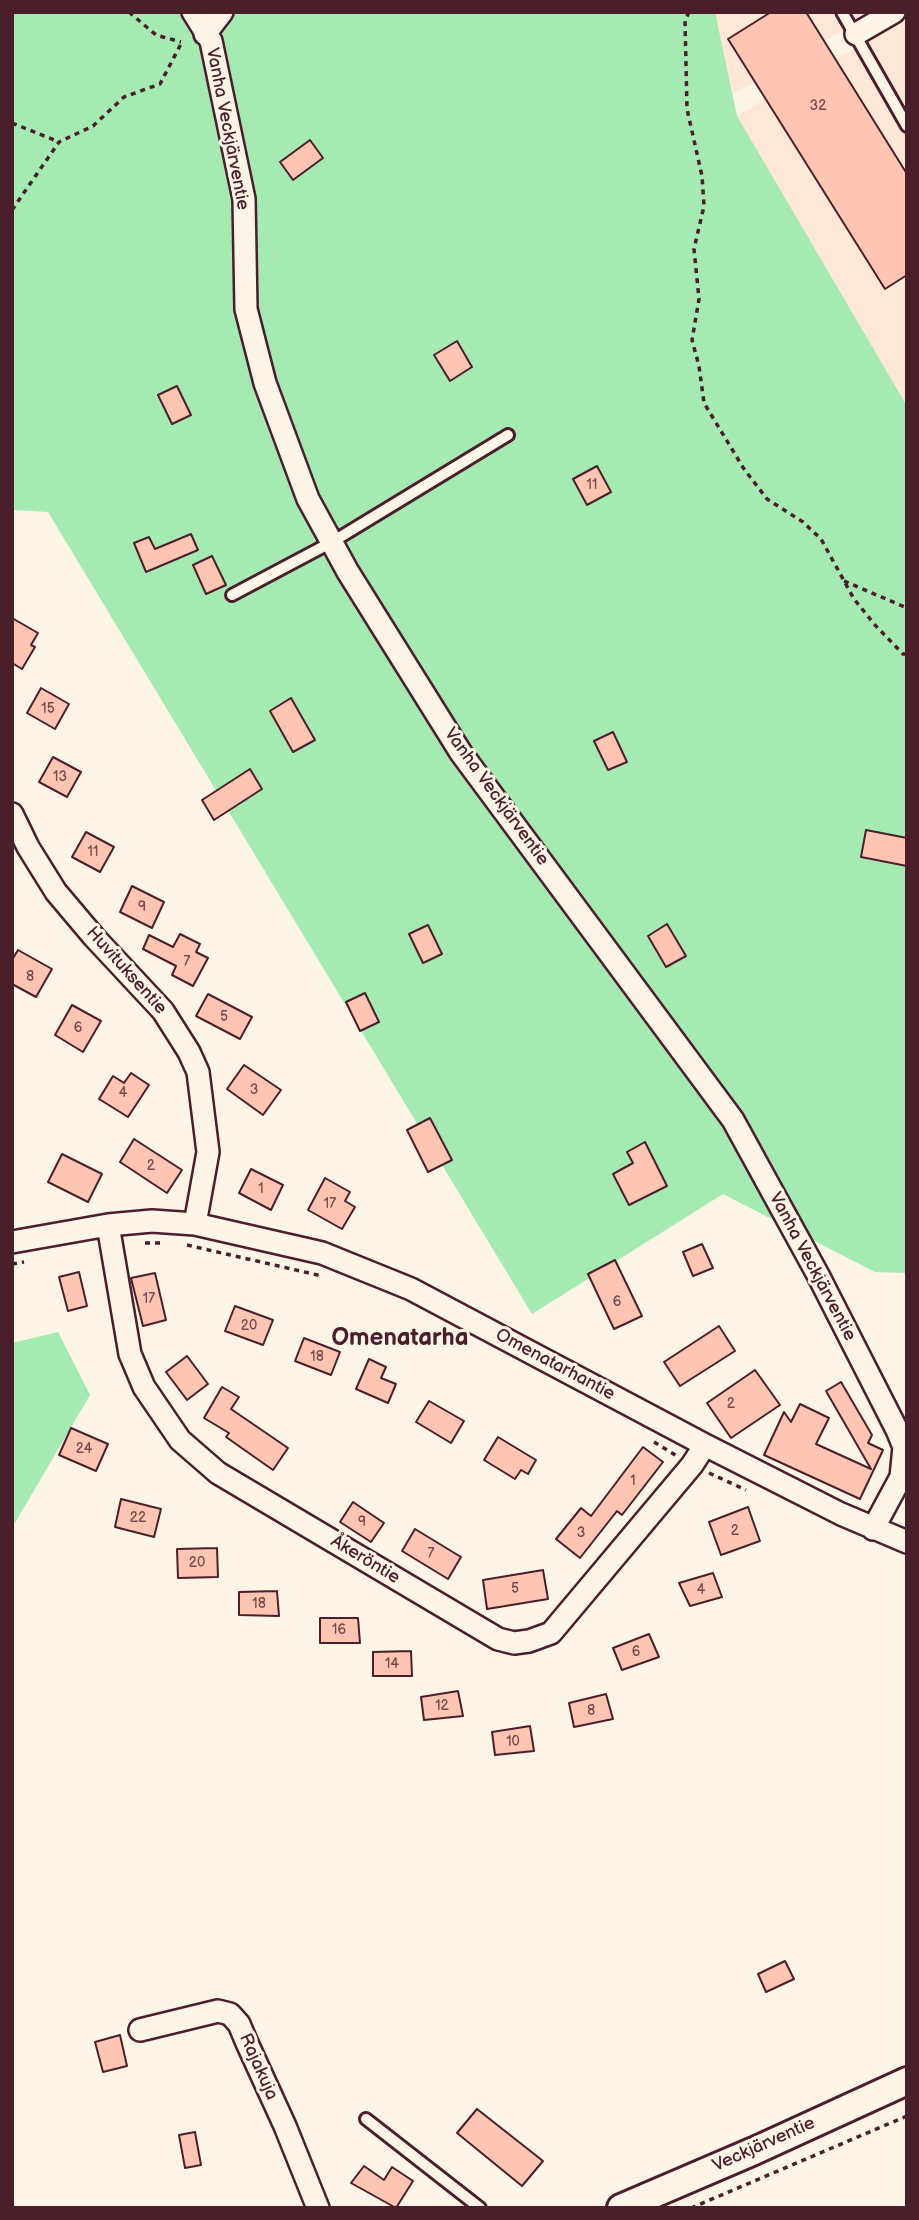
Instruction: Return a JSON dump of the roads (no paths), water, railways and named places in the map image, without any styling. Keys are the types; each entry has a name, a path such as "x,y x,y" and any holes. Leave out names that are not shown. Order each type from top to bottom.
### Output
{"street":[{"name":"Vanha Veckjärventie","path":"193,12 211,41 244,199 246,309 270,396 309,499 348,572 461,753 733,1120 818,1275 904,1447 901,1477 873,1529"},
{"path":"205,34 222,12"},
{"path":"856,34 894,12"},
{"name":"Huvituksentie","path":"12,814 28,847 56,892 163,1011 198,1072 208,1152 195,1224"},
{"name":"Omenatarhantie","path":"12,1242 64,1232 109,1234 152,1221 195,1224 322,1253 411,1289 705,1445 873,1529 907,1542"},
{"name":"Åkeröntie","path":"109,1234 130,1354 144,1387 180,1440 218,1473 498,1639 514,1643 530,1642 551,1633 692,1465 705,1445"},
{"name":"Rajakuja","path":"139,2030 218,2011 230,2014 239,2024 285,2126 317,2208"},
{"name":"Veckjärventie","path":"621,2208 907,2081"}],"lane":[{"path":"842,12 907,126"},
{"path":"232,595 332,542 508,435"},
{"path":"366,2119 480,2208"}],"district":[{"name":"Omenatarha","path":"400,1339"}]}
